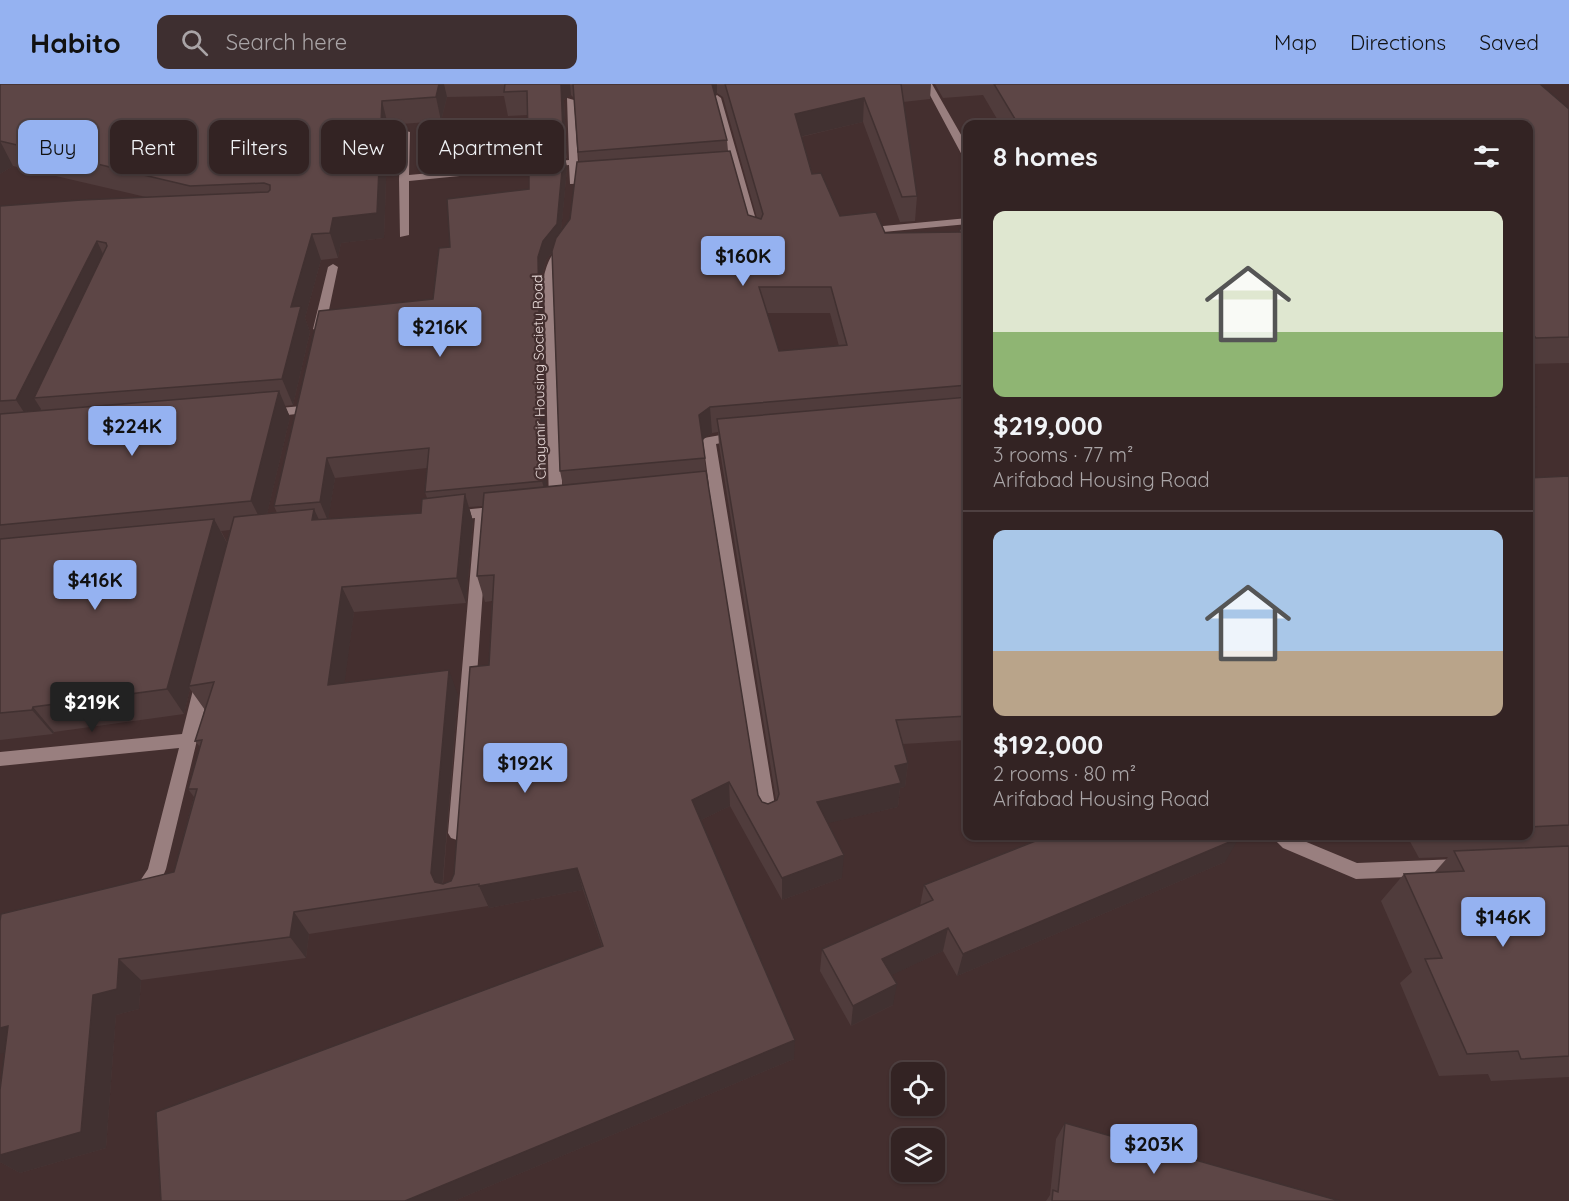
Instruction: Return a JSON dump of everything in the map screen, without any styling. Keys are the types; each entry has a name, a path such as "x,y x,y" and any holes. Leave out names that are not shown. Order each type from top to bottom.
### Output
{"street":[{"path":"928,84 963,148"},
{"path":"717,98 756,240"},
{"path":"570,100 574,188 609,180"},
{"path":"404,179 574,162"},
{"path":"725,171 736,170"},
{"path":"404,174 404,235"},
{"path":"850,232 963,221"},
{"name":"Chayanir Housing Society Road","path":"557,506 549,276 553,261 567,244 569,237"},
{"path":"316,344 333,267"},
{"path":"256,414 302,410"},
{"path":"747,435 709,441 769,818"},
{"path":"671,495 716,490"},
{"path":"435,518 514,510"},
{"path":"456,849 482,513"},
{"path":"122,896 144,890 152,882 208,661"},
{"path":"0,759 188,740"},
{"path":"1285,840 1356,871 1474,866"}],"building":[{"path":"0,84 439,84 436,97 382,101 381,120 321,120 321,174 379,174 377,213 333,218 330,233 312,234 291,307 301,306 282,379 34,398 107,246 106,243 97,241 16,400 0,401 0,206 268,192 270,185 264,183 190,186 139,174 197,174 197,120 110,120 110,167 98,164 98,120 18,120 18,145 0,141"},
{"path":"505,84 561,84 562,120 528,120 527,91 504,92"},
{"path":"573,84 712,84 727,140 578,152"},
{"path":"725,84 901,84 917,196 902,197 864,98 795,114 812,174 821,173 840,216 876,212 885,233 960,232 959,229 963,229 963,385 710,407 699,415 705,458 560,471 552,251 556,238 570,219 577,162 730,151 748,215 761,219 763,214","holes":["759,287 831,287 847,345 779,351"]},
{"path":"994,84 1540,84 1569,109 1569,337 1536,338 1533,335 1533,120 1016,120"},
{"path":"529,174 562,174 557,224 543,241 538,257 542,481 425,492 429,448 327,458 320,502 274,506 319,311 433,299 439,248 450,247 447,199 529,189"},
{"path":"279,391 251,501 0,525 0,414"},
{"path":"963,397 963,716 896,720 908,763 895,766 901,783 817,802 844,855 782,878 729,782 692,800 795,1040 405,1201 161,1201 156,1112 603,946 577,868 479,886 479,884 294,912 290,937 119,959 117,989 93,995 81,1132 0,1155 0,1090 8,1026 0,1028 1,914 174,872 197,789 188,789 202,740 195,741 214,682 189,686 234,517 314,509 312,520 421,513 422,499 465,494 457,578 342,587 328,685 449,670 431,873 435,882 443,884 451,881 454,874 470,667 489,665 494,575 477,576 484,493 706,471 758,795 762,802 768,804 777,800 779,794 717,419"},
{"path":"1569,476 1569,825 1533,827 1533,478"},
{"path":"214,519 167,689 0,713 0,539"},
{"path":"1038,840 1234,840 963,954 948,928 882,959 897,984 853,1006 822,949 933,900 924,885"},
{"path":"1569,846 1569,1056 1521,1059 1518,1051 1467,1054 1425,959 1442,958 1404,874 1464,871 1454,851"},
{"path":"1065,1123 1340,1201 1052,1201 1053,1190 1058,1192"}]}
